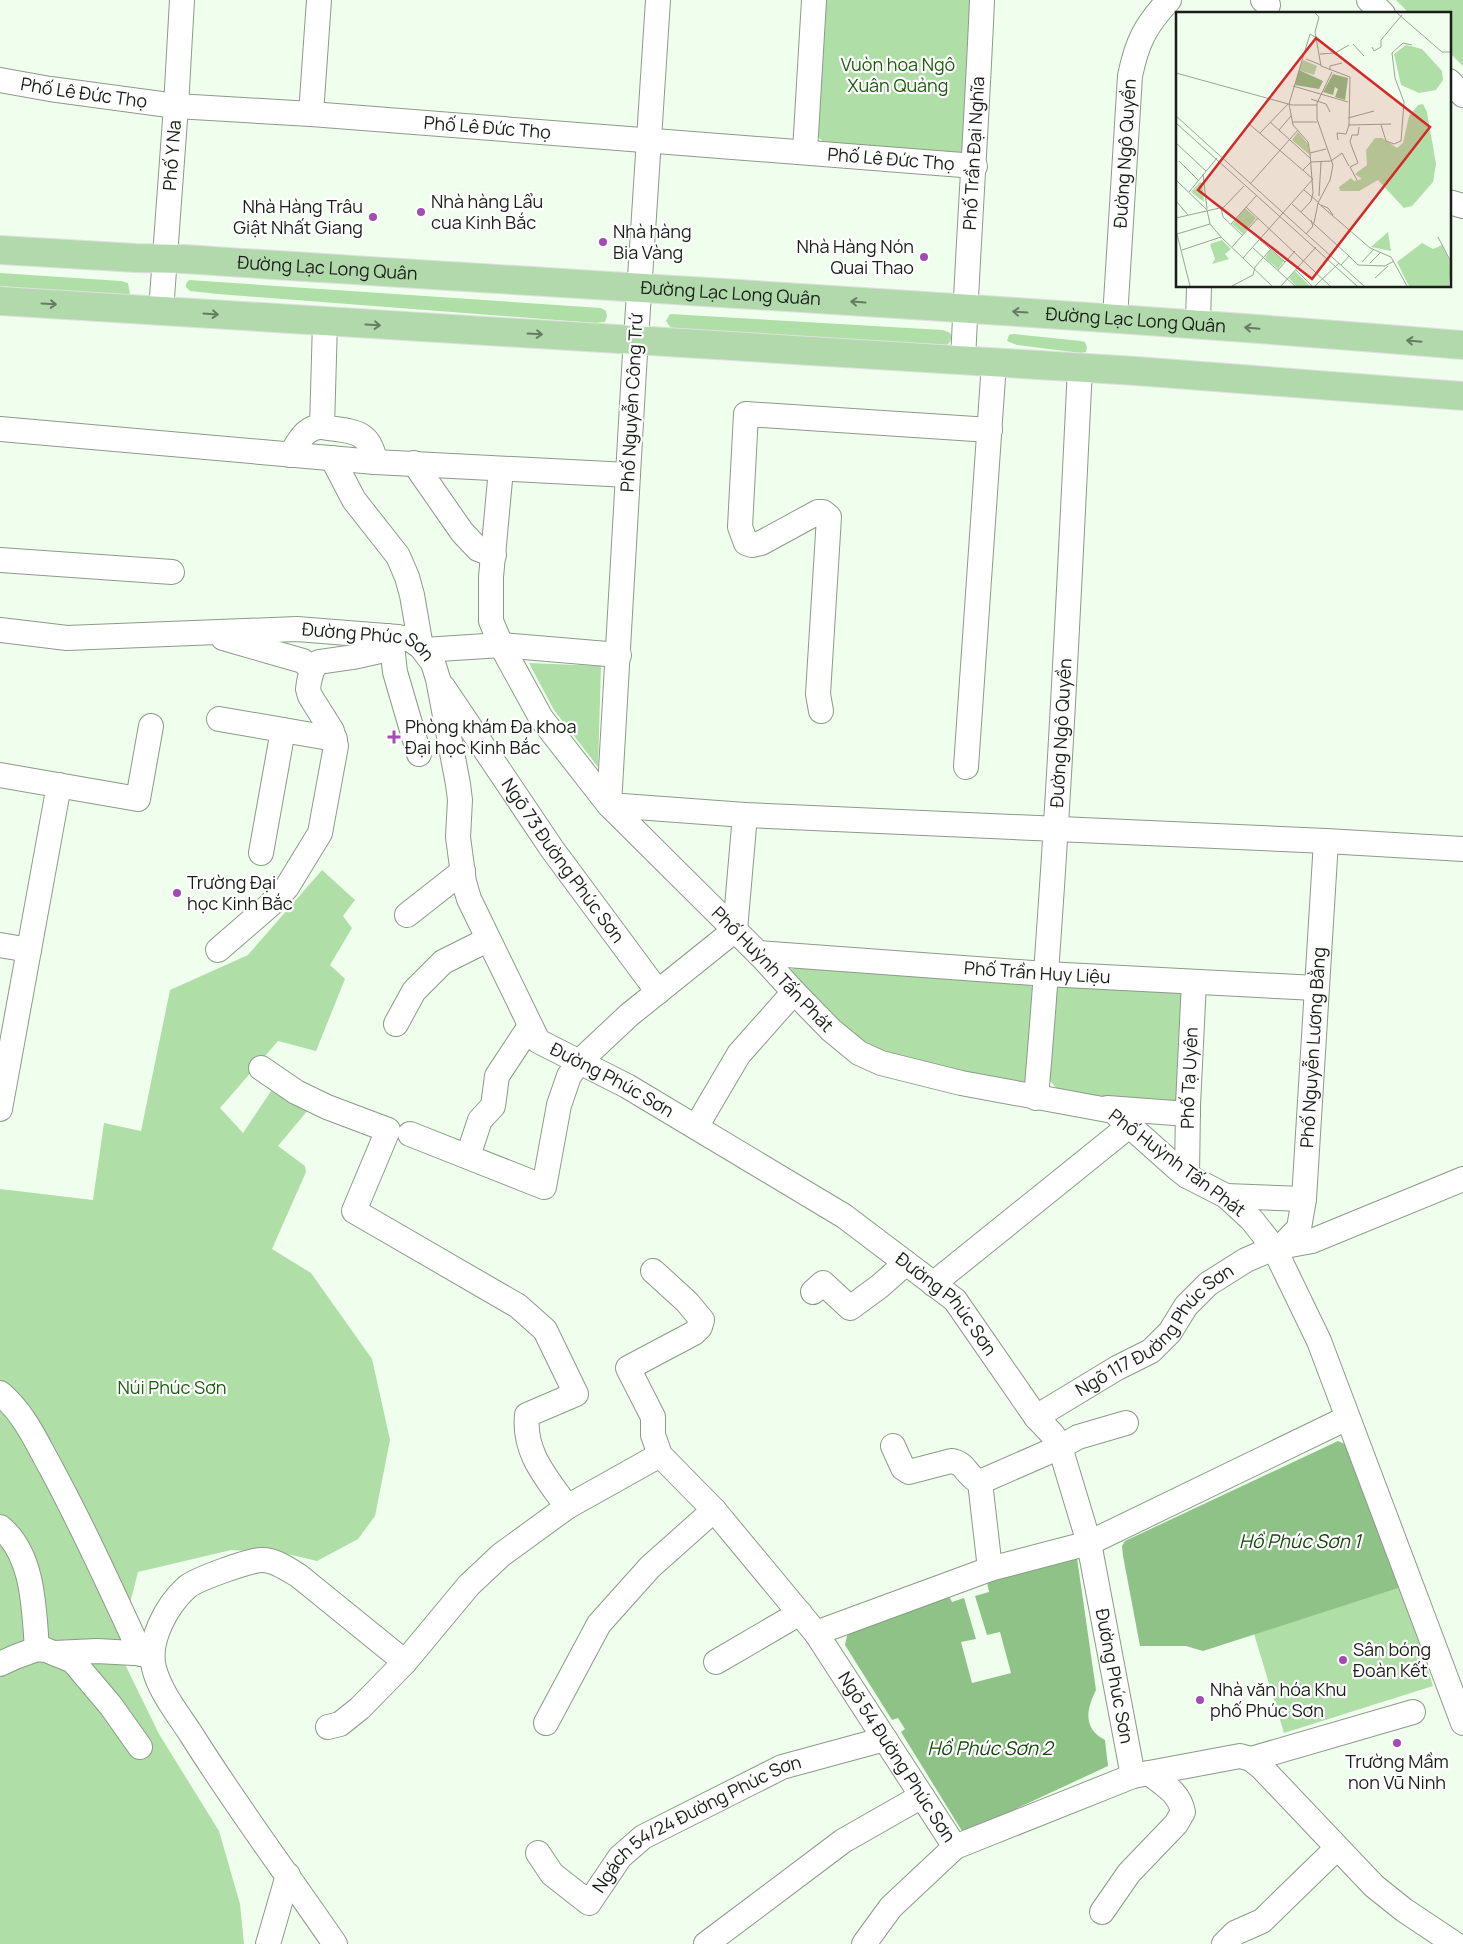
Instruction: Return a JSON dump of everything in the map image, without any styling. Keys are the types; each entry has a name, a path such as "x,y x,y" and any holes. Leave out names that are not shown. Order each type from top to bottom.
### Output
{"main road":[{"name":"Đường Lạc Long Quân","path":"0,250 1198,323 1463,345"},
{"path":"0,301 963,362 994,362 1463,396"}],"street":[{"name":"Phố Y Na","path":"161,311 182,0"},
{"path":"311,114 319,0"},
{"name":"Phố Nguyễn Công Trứ","path":"609,806 658,0"},
{"path":"805,151 814,0"},
{"name":"Phố Trần Đại Nghĩa","path":"963,362 982,0"},
{"name":"Đường Ngô Quyền","path":"1115,318 1130,76 1136,50 1145,30 1168,0"},
{"path":"1369,0 1380,12"},
{"name":"Phố Lê Đức Thọ","path":"0,80 50,89 176,106 311,114 805,151 974,166"},
{"path":"1450,83 1463,95"},
{"path":"1450,202 1463,206"},
{"path":"1198,323 1199,288"},
{"path":"322,427 325,322"},
{"path":"966,767 994,362"},
{"name":"Đường Ngô Quyền","path":"1036,1098 1056,828 1080,368"},
{"path":"820,712 818,694 829,517 828,514 818,512 761,543 752,545 746,543 740,527 746,414 990,430"},
{"path":"290,455 308,430 315,426 358,434 365,438 372,446 375,462"},
{"path":"0,429 375,462 628,476"},
{"path":"332,458 354,500 398,556 412,595 423,648 501,645 619,655"},
{"path":"414,463 462,532 478,549 494,555"},
{"name":"Phố Huỳnh Tấn Phát","path":"501,469 491,577 491,621 501,645 541,718 609,806 758,953 831,1030 859,1053 869,1058 961,1084 1036,1098 1106,1108 1118,1114 1129,1126 1187,1176 1226,1196 1278,1247 1320,1341 1347,1418 1463,1723"},
{"path":"0,560 172,572"},
{"name":"Đường Phúc Sơn","path":"0,630 68,638 296,629 389,636 411,640 423,648 433,663 438,679 458,784 460,800 458,837 469,899 487,940 538,1041 627,1086 844,1216 955,1300 1036,1417 1053,1435 1060,1448 1089,1543 1141,1774"},
{"path":"205,632 303,661 312,670"},
{"path":"218,950 270,905 287,887 315,843 325,813 335,756 335,739 310,696 308,689 312,670 319,662 380,651 386,646 389,636"},
{"path":"389,636 395,672 419,754"},
{"name":"Ngõ 73 Đường Phúc Sơn","path":"438,679 552,849 658,992"},
{"path":"219,719 335,739"},
{"path":"0,775 138,799 151,726"},
{"path":"261,853 283,730"},
{"path":"0,1109 5,1056 29,950 59,784"},
{"path":"609,806 745,815 1056,828 1463,849"},
{"path":"410,1134 544,1186 559,1104 569,1076 579,1062 629,1015 735,930 745,815"},
{"name":"Phố Nguyễn Lương Bằng","path":"1278,1247 1299,1228 1304,1199 1326,841"},
{"path":"407,914 463,871"},
{"path":"396,1024 414,991 443,962 487,940"},
{"path":"0,945 29,950"},
{"name":"Phố Trần Huy Liệu","path":"758,953 1046,974 1316,988"},
{"name":"Phố Tạ Uyên","path":"1187,1176 1194,982"},
{"path":"696,1127 739,1054 794,992"},
{"path":"468,1156 480,1120 493,1106 497,1076 530,1026"},
{"path":"261,1068 296,1092 327,1107 388,1130 354,1211 518,1306 545,1330 576,1394 527,1415 528,1440 532,1455 567,1507"},
{"path":"1106,1108 1188,1114"},
{"path":"933,1284 1129,1126"},
{"path":"1278,1247 1312,1240 1463,1179"},
{"path":"1226,1196 1304,1199"},
{"name":"Ngõ 117 Đường Phúc Sơn","path":"1036,1417 1150,1351 1170,1332 1186,1306 1208,1284 1246,1260 1278,1247"},
{"path":"813,1292 823,1283 850,1308 880,1286 906,1263"},
{"path":"328,1727 340,1724 360,1708 405,1662 469,1585 501,1555 567,1507 660,1455 653,1435 653,1417 628,1368 694,1333 700,1327 702,1320 687,1302 653,1271"},
{"path":"0,1393 11,1402 23,1418 80,1522 154,1668 162,1689 203,1754 335,1944"},
{"path":"816,1633 990,1569 1089,1543 1347,1418"},
{"path":"893,1446 903,1468 909,1472 951,1461 962,1465 972,1479 980,1482 1060,1448 1078,1437 1126,1424"},
{"name":"Ngõ 54 Đường Phúc Sơn","path":"660,1455 714,1510 816,1633 955,1847 1141,1774 1240,1756 1251,1759 1413,1712"},
{"path":"980,1482 990,1569"},
{"path":"546,1723 600,1624 650,1567 714,1510"},
{"path":"0,1527 18,1548 25,1567 45,1651"},
{"path":"147,1654 158,1626 174,1601 188,1586 245,1564 263,1560 282,1566 299,1576 405,1662"},
{"path":"716,1662 800,1613"},
{"path":"0,1664 15,1657 45,1651 97,1651 147,1654"},
{"path":"45,1651 73,1662 111,1706 140,1747"},
{"name":"Ngách 54/24 Đường Phúc Sơn","path":"538,1854 552,1874 589,1903 620,1857 643,1837 782,1767 885,1739"},
{"path":"1251,1759 1374,1886 1404,1910 1455,1944"},
{"path":"1102,1912 1129,1873 1176,1824 1183,1812 1180,1800 1171,1790 1141,1774"},
{"path":"706,1944 843,1841 922,1796"},
{"path":"874,1941 891,1907 955,1847"},
{"path":"1224,1944 1235,1933 1262,1921 1337,1848"},
{"path":"268,1944 288,1875"}],"green space":[{"name":"Vuòn hoa Ngô Xuân Quảng","path":"819,0 978,0 971,151 957,161 823,142 811,129"},
{"path":"1396,0 1463,0 1463,66 1450,53 1450,12 1408,12"},
{"path":"0,273 121,281 128,283 130,294 124,297 0,286"},
{"path":"189,280 601,308 606,311 607,316 605,322 595,323 218,294 190,291 186,287"},
{"path":"670,314 943,330 950,333 951,339 945,347 675,330 666,321"},
{"path":"1009,335 1081,341 1085,342 1086,352 1017,345 1007,341"},
{"path":"529,663 601,666 598,767 554,710"},
{"name":"Núi Phúc Sơn","path":"322,870 355,900 343,916 352,928 330,965 345,979 316,1051 278,1041 220,1108 243,1133 271,1091 276,1087 308,1110 278,1146 305,1166 306,1172 272,1249 311,1273 372,1359 390,1440 375,1516 358,1539 317,1561 283,1553 231,1550 138,1572 118,1650 159,1734 219,1831 240,1904 244,1944 0,1944 0,1189 93,1200 104,1123 141,1131 170,990 248,955"},
{"path":"798,966 1023,979 1032,987 1027,1082 1016,1088 874,1053 788,977 790,970"},
{"path":"1060,980 1179,988 1187,1000 1182,1105 1125,1107 1057,1089 1047,1077 1053,992"},
{"name":"Sân bóng Đoàn Kết","path":"1402,1587 1433,1686 1284,1733 1254,1634"}],"water":[{"name":"Hồ Phúc Sơn 1","path":"1338,1441 1347,1445 1402,1587 1203,1651 1186,1646 1140,1646 1123,1556 1122,1546 1125,1541"},
{"name":"Hồ Phúc Sơn 2","path":"1077,1558 1096,1690 1090,1705 1088,1718 1093,1730 1105,1740 1108,1766 966,1832 962,1831 901,1732 905,1729 898,1718 892,1720 845,1645 849,1627 947,1592 952,1602 964,1598 976,1639 961,1642 972,1683 1011,1673 1000,1632 987,1635 975,1596 989,1592 987,1582"}],"place":[{"name":"Nhà hàng Lẩu cua Kinh Bắc","path":"421,212"},
{"name":"Nhà Hàng Trâu Giật Nhất Giang","path":"373,217"},
{"name":"Nhà hàng Bia Vàng","path":"603,242"},
{"name":"Nhà Hàng Nón Quai Thao","path":"924,257"},
{"name":"Phòng khám Đa khoa Đại học Kinh Bắc","path":"394,737"},
{"name":"Trường Đại học Kinh Bắc","path":"177,893"},
{"name":"Sân bóng Đoàn Kết","path":"1343,1660"},
{"name":"Nhà văn hóa Khu phố Phúc Sơn","path":"1200,1700"},
{"name":"Trường Mầm non Vũ Ninh","path":"1397,1743"}]}
